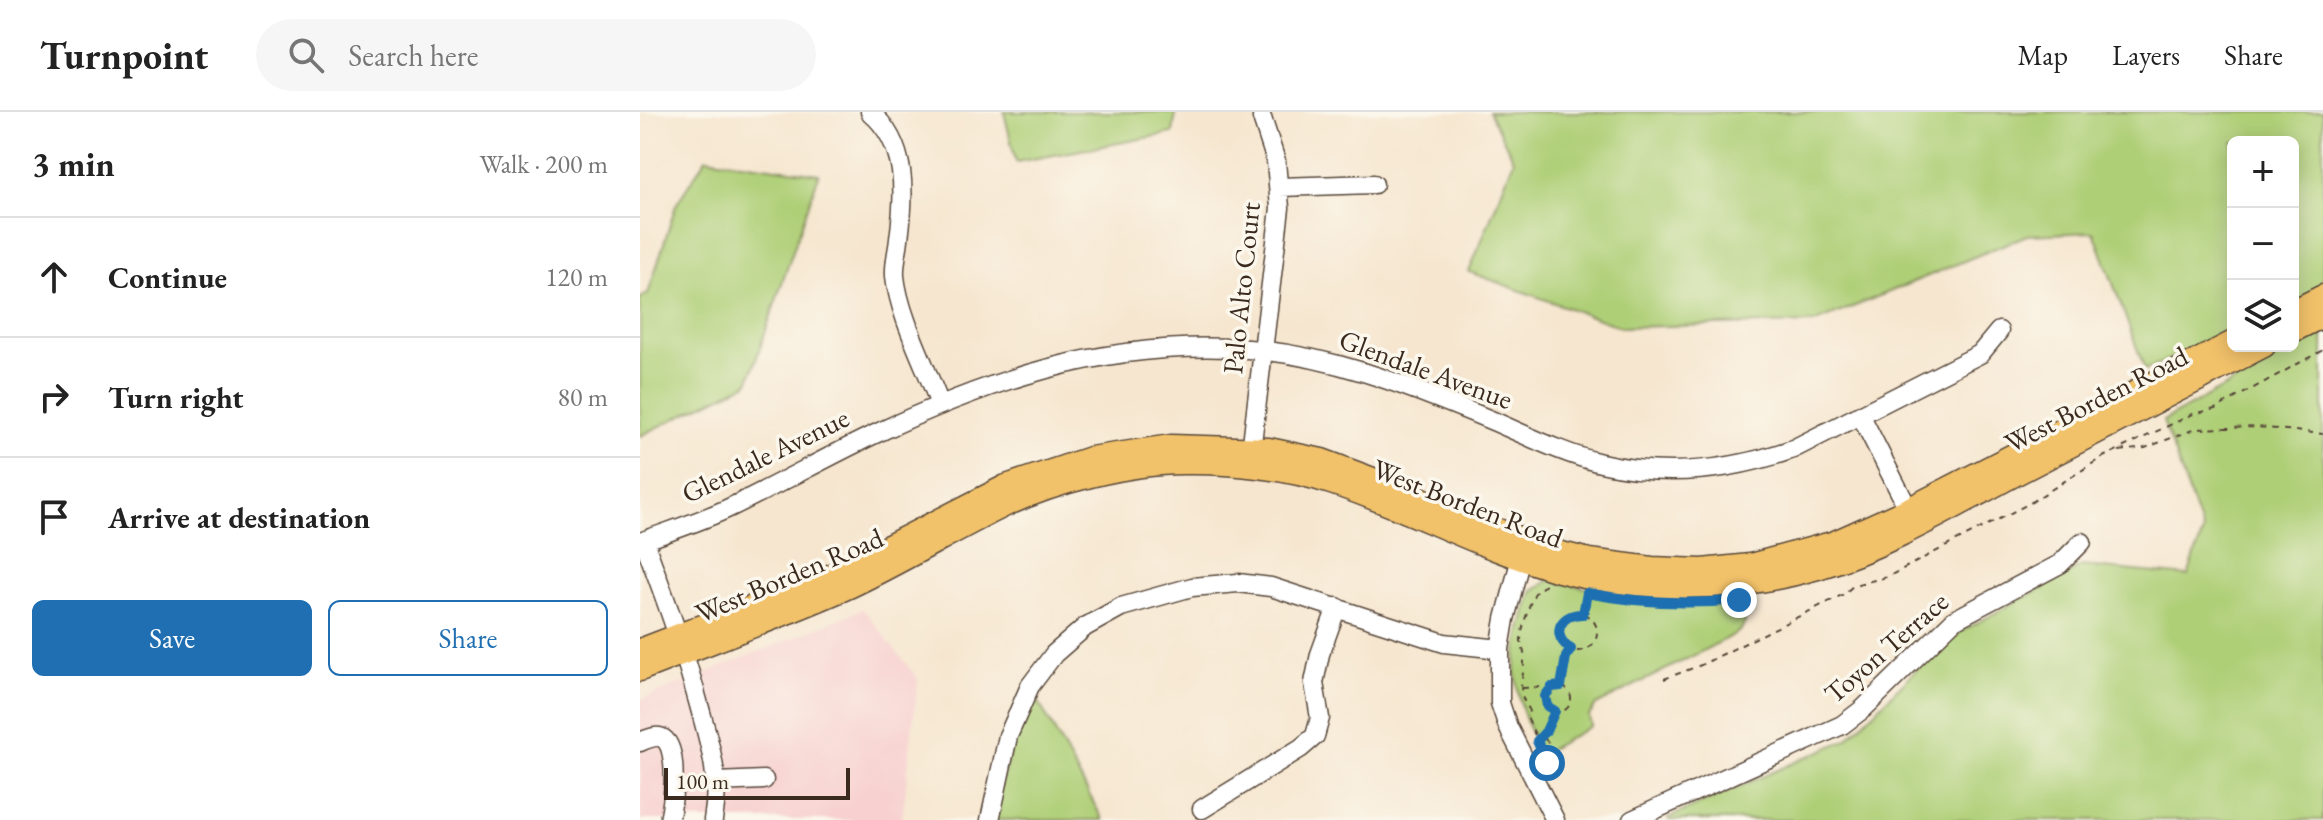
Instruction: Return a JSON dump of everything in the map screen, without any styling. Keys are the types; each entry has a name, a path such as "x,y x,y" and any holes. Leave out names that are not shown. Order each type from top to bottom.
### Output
{"main road":[{"path":"2299,308 2323,296"},
{"path":"2299,328 2323,316"},
{"name":"West Borden Road","path":"640,650 682,644 811,603 855,584 999,509 1047,489 1093,475 1250,457 1322,460 1381,482 1523,550 1557,570 1613,582 1685,587 1736,584 1817,568 1868,548 1912,517 2227,345"},
{"name":"West Borden Road","path":"1912,517 2252,352"},
{"name":"West Borden Road","path":"640,670 682,644"}],"street":[{"path":"870,112 877,117 895,146 902,172 904,201 895,275 903,311 940,405"},
{"name":"Palo Alto Court","path":"1250,457 1280,208 1276,161 1262,118"},
{"path":"1279,187 1374,184"},
{"name":"Glendale Avenue","path":"642,541 728,508 872,435 940,405 1001,381 1078,360 1164,348 1262,350 1366,372 1600,463 1674,472 1744,463 1793,449 1980,354 1999,331"},
{"path":"1861,416 1912,517"},
{"path":"642,541 682,644 716,766 717,800 713,820"},
{"name":"Toyon Terrace","path":"1632,820 1842,725 1863,709 1954,620 2060,564 2082,542"},
{"path":"1523,550 1500,649 1500,703 1508,727 1555,820"},
{"path":"990,820 1008,736 1030,686 1054,654 1085,627 1121,607 1192,587 1238,583 1271,587 1444,643 1500,649"},
{"path":"1202,809 1301,748 1315,736 1320,718 1314,683 1320,654 1337,607"},
{"path":"640,742 657,736 664,738 668,744 674,775 674,801 669,820"},
{"path":"717,782 764,780"}],"path":[{"path":"1664,679 1701,665 1844,594 1854,585 1887,577 2030,503 2114,452 2193,414 2215,409 2323,350"},
{"path":"2114,452 2145,448 2195,429 2258,427 2323,434"},
{"path":"1547,763 1528,719 1529,709 1523,702 1520,680 1525,652 1520,640 1536,591 1551,584"},
{"path":"1583,614 1587,593 1597,595"},
{"path":"1583,614 1594,621 1596,638 1585,649 1571,649 1561,639 1560,626 1570,615 1583,614"},
{"path":"1561,686 1566,657 1571,649"},
{"path":"1554,686 1561,686 1570,693 1571,701 1565,710 1549,708 1545,696 1548,691 1554,686"},
{"path":"1520,688 1539,687 1548,691"},
{"path":"1537,741 1543,737 1555,711"},
{"path":"1543,737 1552,746"}],"shaded area":[{"path":"863,609 918,679 902,820 640,820 640,700"}],"green space":[{"path":"1004,112 1176,112 1173,133 1016,162"},
{"path":"1489,112 2323,112 2323,291 2299,302 2299,136 2227,136 2227,334 2145,370 2094,232 2027,235 1814,323 1621,327 1469,272 1514,160"},
{"path":"706,158 819,174 748,383 640,436 640,298 648,294 676,205"},
{"path":"2323,333 2323,820 1669,820 1846,740 1947,639 2082,566 2188,576 2203,532 2163,421 2288,352 2299,352 2299,346"},
{"path":"1550,580 1644,597 1739,597 1745,622 1734,635 1596,705 1589,716 1591,726 1541,754 1523,711 1516,673 1520,634 1533,590"},
{"path":"1030,686 1103,820 990,820"}],"route":[{"path":"1547,763 1537,741 1543,737 1555,711 1547,706 1545,696 1552,687 1561,686 1566,657 1571,649 1561,639 1560,628 1570,615 1583,614 1587,593 1651,602 1739,600"}]}
